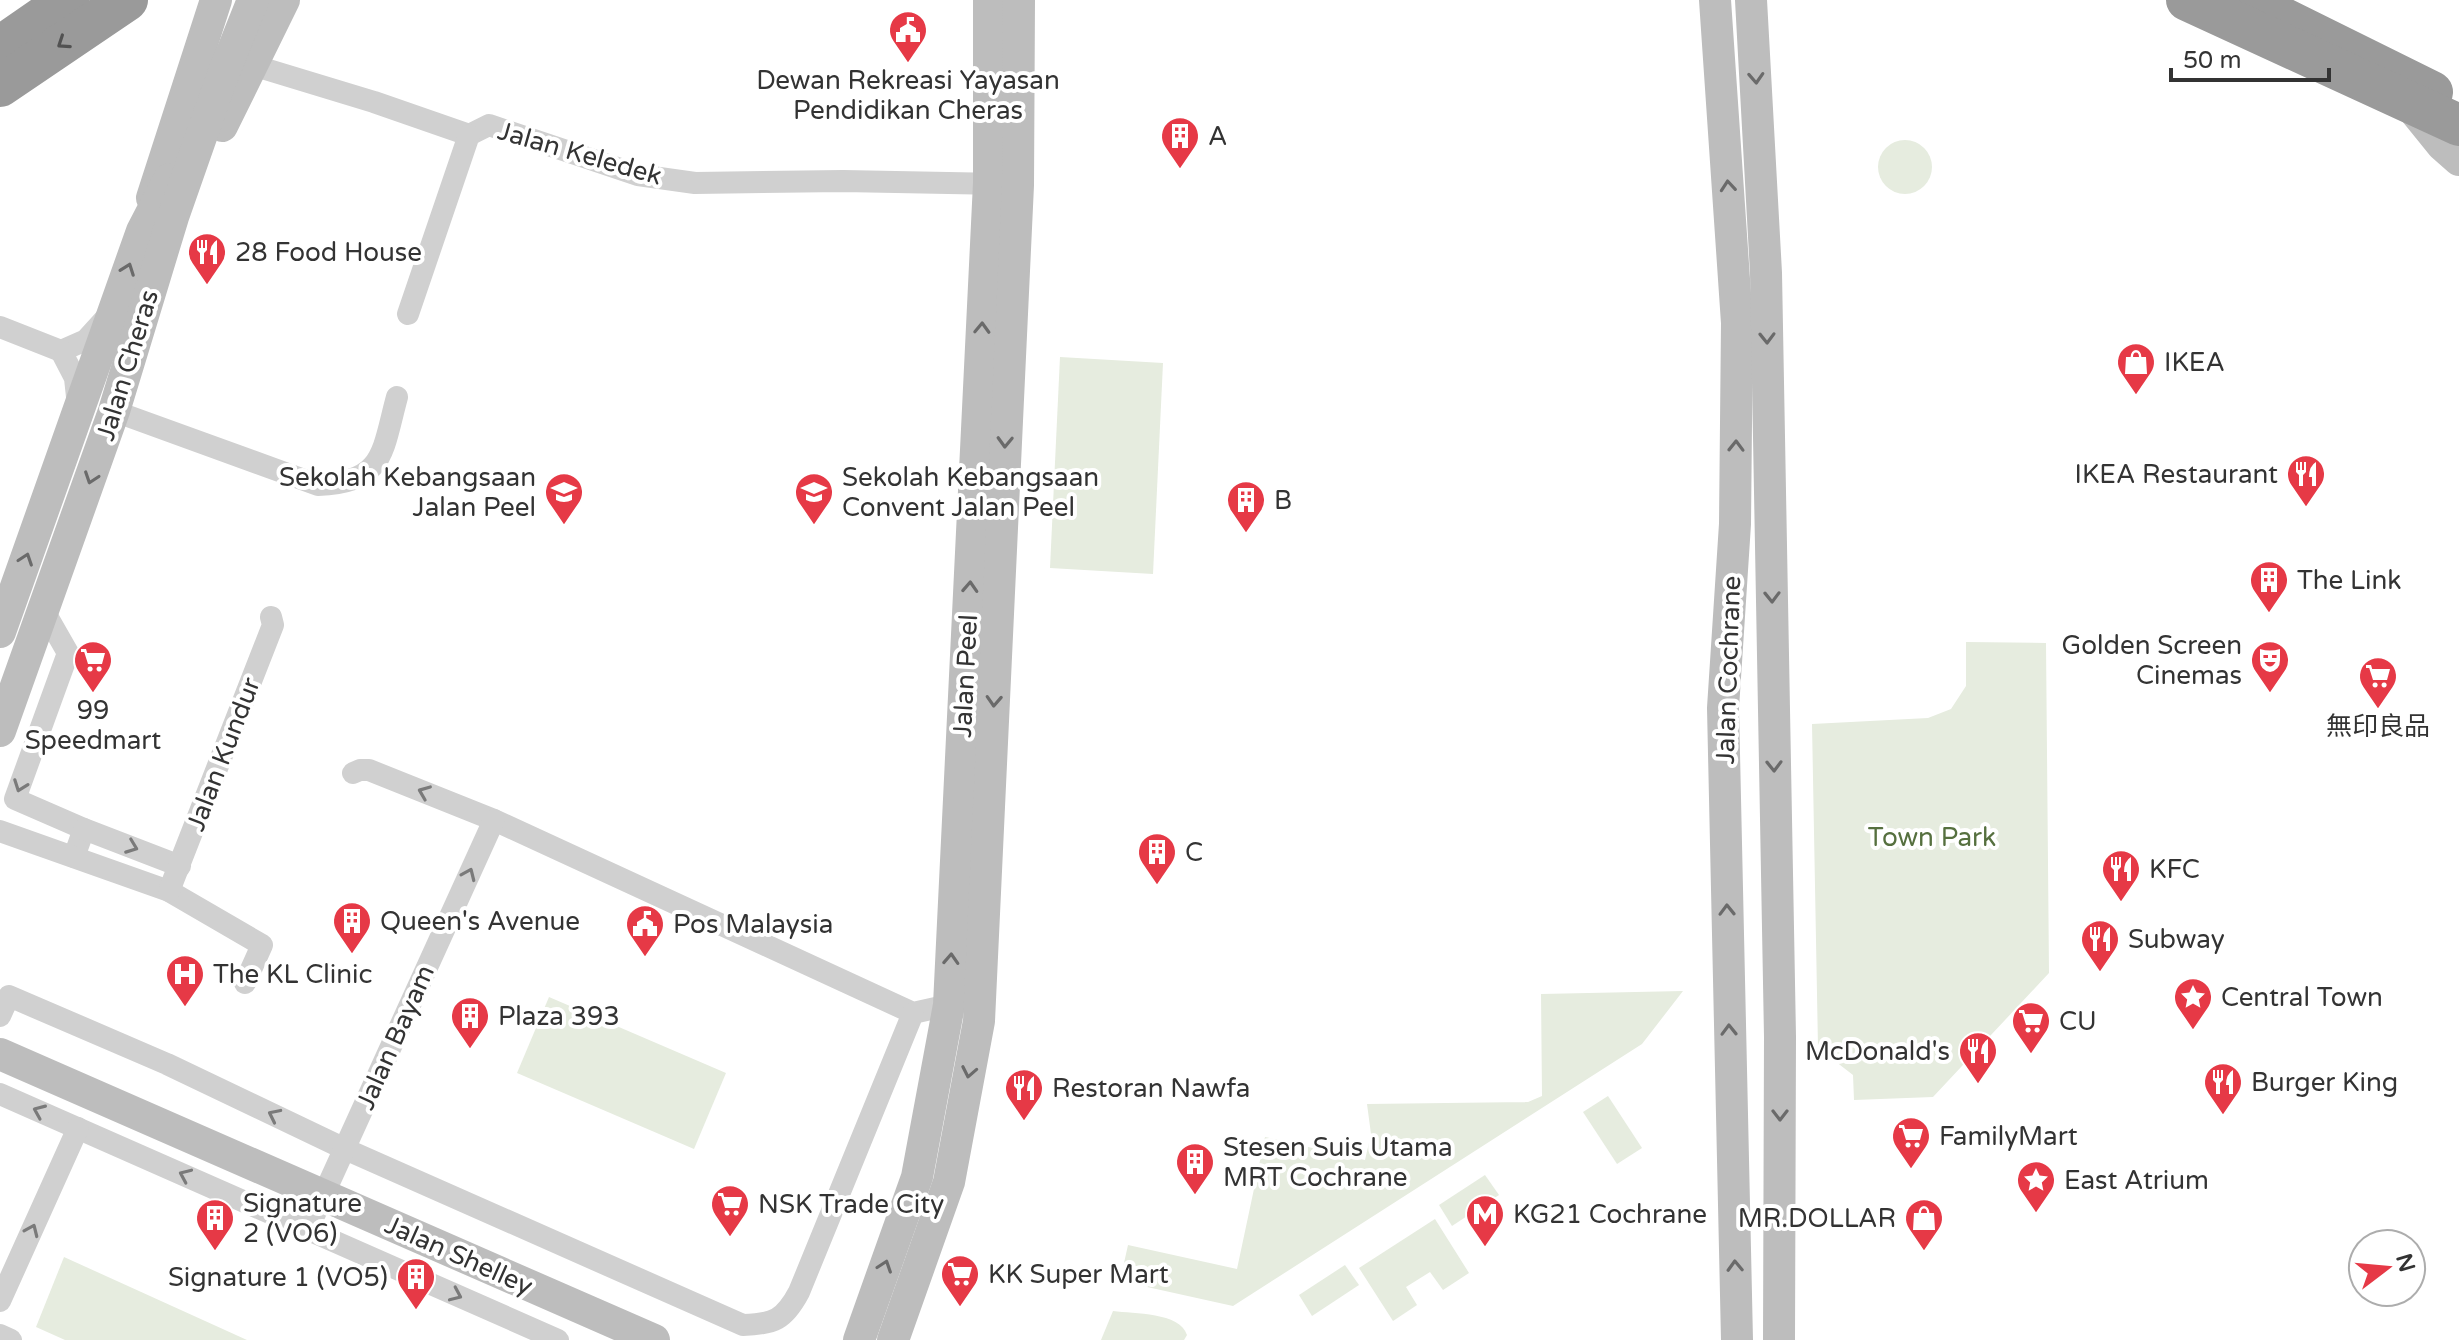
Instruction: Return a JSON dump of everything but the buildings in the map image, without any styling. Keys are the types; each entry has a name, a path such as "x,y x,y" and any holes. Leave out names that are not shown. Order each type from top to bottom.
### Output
{"highway":[{"path":"0,47 68,0"},
{"path":"0,86 127,0"},
{"path":"2187,0 2459,125"},
{"path":"2228,0 2459,119"},
{"path":"2246,0 2459,106"},
{"path":"2364,57 2459,97"}],"street":[{"path":"142,231 150,159 198,0"},
{"path":"142,231 216,0"},
{"name":"Jalan Cheras","path":"0,632 142,231 172,174 237,0"},
{"name":"Jalan Cheras","path":"0,731 114,411 173,217 253,0"},
{"path":"173,217 234,84 267,0"},
{"path":"173,217 237,99 284,0"},
{"name":"Jalan Peel","path":"893,1340 949,1182 979,1021 1003,184 989,0"},
{"name":"Jalan Peel","path":"859,1340 917,1177 949,1005 1003,184 1019,0"},
{"name":"Jalan Cochrane","path":"1715,0 1737,323 1735,524 1723,708 1737,1340"},
{"name":"Jalan Cochrane","path":"1751,0 1766,273 1780,1037 1779,1340"},
{"name":"Jalan Keledek","path":"252,65 469,135 489,125 638,175 695,183 1003,184"},
{"path":"2395,88 2442,145 2459,160"},
{"path":"408,314 469,135"},
{"path":"61,351 86,340 115,306"},
{"path":"0,327 61,351 75,378 77,412"},
{"path":"114,411 318,485 334,484 369,473 382,453 397,397"},
{"path":"44,611 68,653 15,799 180,866"},
{"name":"Jalan Kundur","path":"169,891 273,625 271,617"},
{"path":"353,773 369,770 494,820 913,1013 949,1005"},
{"name":"Jalan Bayam","path":"308,1229 494,820"},
{"path":"74,857 84,829"},
{"path":"0,831 169,891 262,945 245,983"},
{"path":"0,1016 9,996 167,1064 345,1149 743,1325 777,1321 799,1292 913,1013"},
{"name":"Jalan Shelley","path":"0,1054 654,1340"},
{"path":"0,1094 558,1340"},
{"path":"0,1301 78,1128"},
{"path":"0,1336 11,1340"}],"green space":[{"path":"1905,140 1924,148 1932,167 1924,186 1905,194 1886,186 1878,167 1886,148"},
{"path":"1060,357 1163,363 1153,574 1050,568"},
{"name":"Town Park","path":"1966,642 2046,643 2049,973 1933,1097 1854,1100 1853,1075 1818,1048 1812,724 1928,718 1951,709 1966,686"},
{"path":"1683,991 1642,1044 1233,1306 1120,1281 1128,1245 1237,1269 1265,1137 1365,1160 1371,1134 1367,1104 1528,1102 1542,1096 1541,994"},
{"path":"549,997 726,1073 694,1149 517,1073"},
{"path":"1608,1096 1642,1148 1617,1164 1583,1112"},
{"path":"1485,1175 1499,1195 1452,1226 1439,1205"},
{"path":"1435,1219 1469,1273 1443,1290 1430,1272 1406,1287 1417,1305 1393,1321 1359,1268"},
{"path":"64,1257 247,1340 65,1340 36,1327"},
{"path":"1345,1265 1359,1285 1312,1316 1299,1295"},
{"path":"1113,1311 1166,1318 1183,1327 1187,1335 1184,1340 1101,1340"}],"place":[{"name":"Dewan Rekreasi Yayasan Pendidikan Cheras","path":"908,64"},
{"name":"A","path":"1180,170"},
{"name":"28 Food House","path":"207,286"},
{"name":"IKEA","path":"2136,396"},
{"name":"IKEA Restaurant","path":"2306,508"},
{"name":"Sekolah Kebangsaan Jalan Peel","path":"564,526"},
{"name":"Sekolah Kebangsaan Convent Jalan Peel","path":"814,526"},
{"name":"B","path":"1246,534"},
{"name":"The Link","path":"2269,614"},
{"name":"99 Speedmart","path":"93,694"},
{"name":"Golden Screen Cinemas","path":"2270,694"},
{"name":"無印良品","path":"2378,710"},
{"name":"C","path":"1157,886"},
{"name":"KFC","path":"2121,903"},
{"name":"Queen's Avenue","path":"352,955"},
{"name":"Pos Malaysia","path":"645,958"},
{"name":"Subway","path":"2100,973"},
{"name":"The KL Clinic","path":"185,1008"},
{"name":"Central Town","path":"2193,1031"},
{"name":"Plaza 393","path":"470,1050"},
{"name":"CU","path":"2031,1055"},
{"name":"McDonald's","path":"1978,1085"},
{"name":"Burger King","path":"2223,1116"},
{"name":"Restoran Nawfa","path":"1024,1122"},
{"name":"FamilyMart","path":"1911,1170"},
{"name":"Stesen Suis Utama MRT Cochrane","path":"1195,1196"},
{"name":"East Atrium","path":"2036,1214"},
{"name":"NSK Trade City","path":"730,1238"},
{"name":"KG21 Cochrane","path":"1485,1248"},
{"name":"Signature 2 (VO6)","path":"215,1252"},
{"name":"MR.DOLLAR","path":"1924,1252"},
{"name":"KK Super Mart","path":"960,1308"},
{"name":"Signature 1 (VO5)","path":"416,1311"}]}
